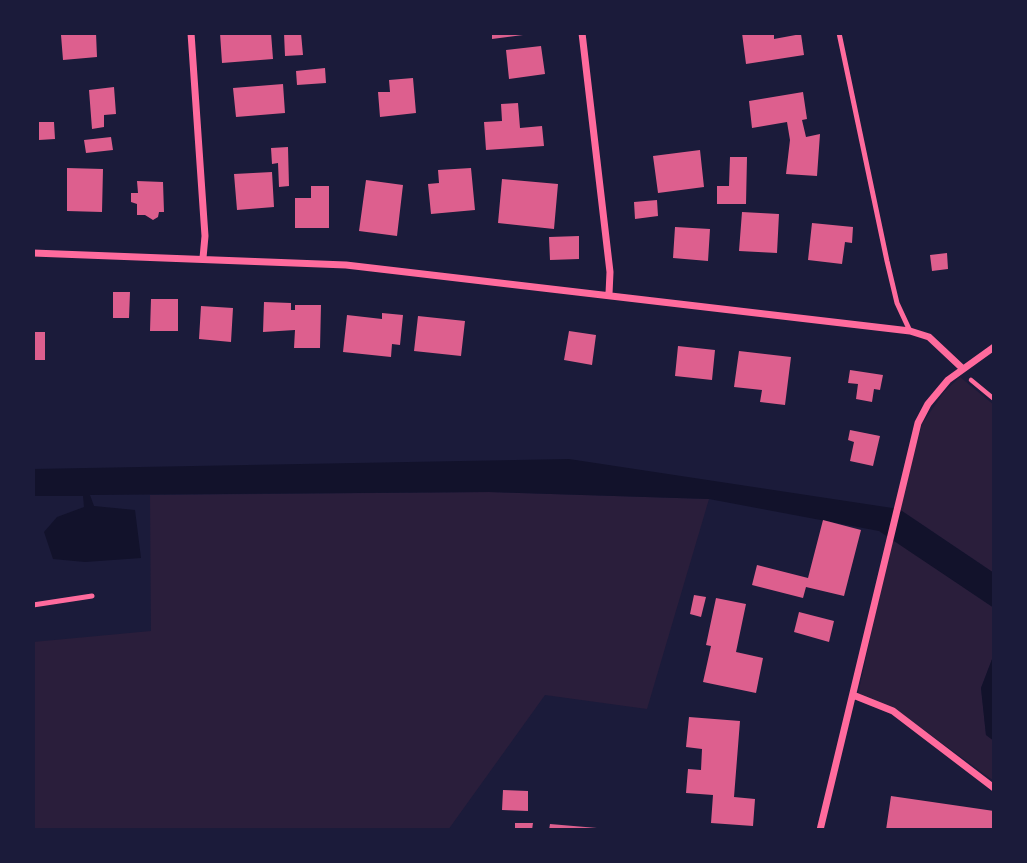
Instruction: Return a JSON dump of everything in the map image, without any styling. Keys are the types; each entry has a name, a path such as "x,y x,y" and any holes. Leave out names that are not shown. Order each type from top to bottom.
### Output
{"street":[{"path":"191,33 205,236 204,258"},
{"path":"582,33 610,272 609,294"},
{"path":"33,253 346,265 910,331 929,337 961,368"},
{"path":"820,830 895,508 918,423 936,393 961,368 994,347"},
{"path":"853,695 892,711 994,788"}],"lane":[{"path":"839,33 897,303 910,331"},
{"path":"33,605 92,596"}],"path":[{"path":"961,368 994,399"},
{"path":"962,388 981,374"}],"shaded area":[{"path":"960,377 994,405 994,573 899,509 922,424 944,392"},
{"path":"569,459 899,509 994,573 994,608 879,531 709,499 489,492 90,495 94,506 135,510 141,558 85,562 53,559 44,532 57,517 84,507 83,496 33,496 33,469"},
{"path":"489,492 709,499 647,709 545,695 448,830 33,830 33,642 151,631 150,495"},
{"path":"892,538 994,608 994,654 981,688 986,735 994,741 994,781 895,709 858,694"},
{"path":"994,654 994,741 986,735 981,688"}],"building":[{"path":"96,33 97,57 63,60 61,35"},
{"path":"220,33 271,33 273,59 222,63"},
{"path":"284,33 301,33 303,55 285,56"},
{"path":"492,33 523,33 523,35 492,39"},
{"path":"742,33 774,33 774,39 801,34 804,55 746,64"},
{"path":"541,46 545,74 509,79 506,50"},
{"path":"325,68 326,83 297,85 296,71"},
{"path":"413,78 416,113 380,117 378,92 390,92 389,80"},
{"path":"283,84 285,113 236,117 233,88"},
{"path":"114,87 116,114 104,115 104,127 92,129 89,90"},
{"path":"803,92 807,119 802,120 806,137 820,134 817,176 786,174 790,140 787,122 752,128 749,101"},
{"path":"518,103 520,128 542,126 544,146 486,150 484,122 502,121 501,104"},
{"path":"39,122 54,122 55,139 39,140"},
{"path":"111,137 113,150 86,153 84,140"},
{"path":"288,147 289,186 279,187 278,163 272,164 271,148"},
{"path":"700,150 704,187 658,193 653,156"},
{"path":"730,157 747,157 746,204 717,204 717,186 729,186"},
{"path":"67,168 103,169 102,212 67,211"},
{"path":"471,168 475,210 431,214 428,184 439,183 438,170"},
{"path":"272,172 274,207 237,210 234,174"},
{"path":"502,179 558,184 554,229 498,223"},
{"path":"366,180 403,185 397,236 359,231"},
{"path":"137,181 163,182 164,212 159,212 158,217 153,220 145,215 137,215 137,204 131,202 131,193 138,193"},
{"path":"311,186 329,186 329,228 295,228 295,198 311,198"},
{"path":"657,200 658,216 635,219 634,202"},
{"path":"742,212 779,214 777,253 739,251"},
{"path":"812,223 853,227 852,243 845,242 842,264 808,260"},
{"path":"675,227 710,229 708,261 673,258"},
{"path":"579,236 579,259 550,260 549,237"},
{"path":"947,253 948,269 932,271 930,255"},
{"path":"113,292 130,292 129,318 113,318"},
{"path":"151,299 178,299 178,331 150,331"},
{"path":"264,302 291,303 291,310 295,310 295,305 321,305 320,348 294,348 295,330 263,332"},
{"path":"201,306 233,308 231,342 199,339"},
{"path":"382,313 403,315 400,345 392,344 391,357 343,352 347,315 382,319"},
{"path":"418,316 465,321 461,356 414,351"},
{"path":"569,331 596,335 592,365 564,360"},
{"path":"33,332 45,332 45,360 33,360"},
{"path":"678,346 715,350 712,380 675,376"},
{"path":"739,351 791,357 785,405 760,402 762,390 734,387"},
{"path":"850,370 883,375 880,390 874,389 872,402 856,399 858,384 848,383"},
{"path":"850,430 880,436 873,466 850,461 854,442 848,440"},
{"path":"823,520 861,530 844,596 806,587 803,598 752,585 757,565 808,578"},
{"path":"694,595 706,597 701,617 690,614"},
{"path":"716,598 746,604 736,652 763,658 756,693 703,682 711,646 706,645"},
{"path":"799,612 834,621 829,642 794,632"},
{"path":"689,717 740,721 734,797 755,799 753,826 711,823 713,795 686,793 688,769 701,770 702,749 686,747"},
{"path":"503,790 528,791 528,811 502,810"},
{"path":"891,796 994,811 994,830 886,830"},
{"path":"515,823 533,823 532,830 515,830"},
{"path":"550,824 597,828 597,830 549,830"}]}
